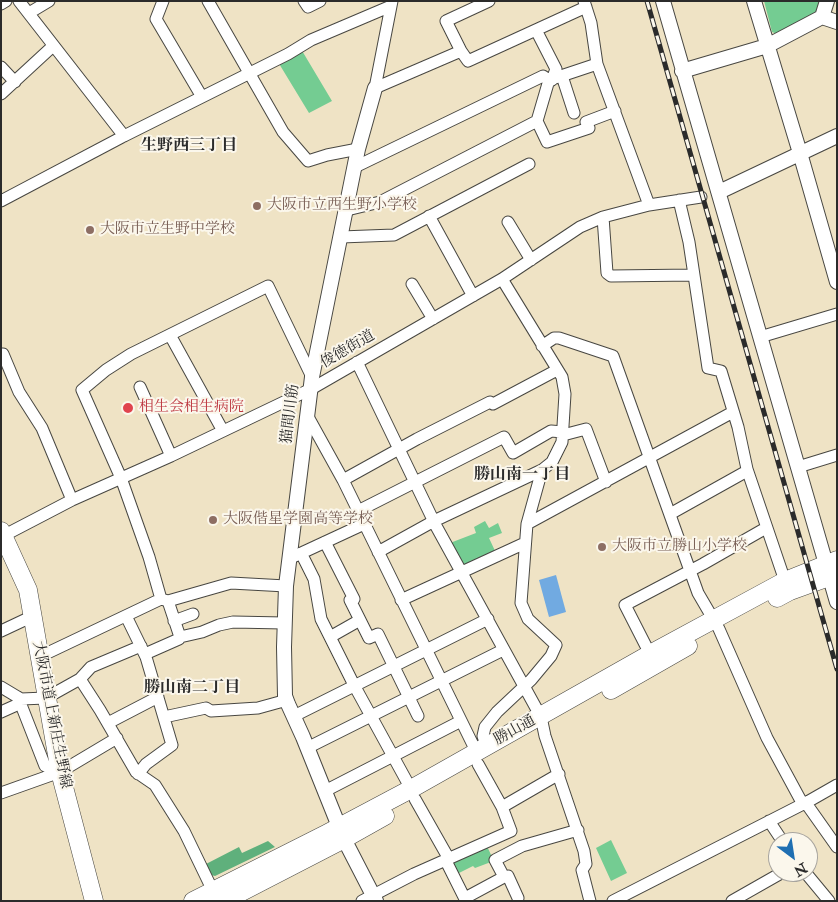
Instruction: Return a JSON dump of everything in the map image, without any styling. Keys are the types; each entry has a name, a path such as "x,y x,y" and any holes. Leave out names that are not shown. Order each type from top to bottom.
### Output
{"main road":[{"name":"大阪市道上新庄生野線","path":"2,535 28,590 60,772 94,901"},
{"name":"勝山通","path":"193,901 219,896 342,834 716,624 784,581 832,569"},
{"name":"勝山通","path":"542,723 650,654 790,591 832,569"}],"street":[{"path":"1,4 6,1"},
{"path":"19,1 124,136"},
{"path":"29,14 49,1"},
{"path":"163,1 156,18 202,96"},
{"path":"208,1 284,132 308,161 358,148"},
{"path":"304,1 308,7 320,1"},
{"path":"488,1 446,21 468,61 536,30 585,4 591,23 598,64 650,205"},
{"path":"663,1 717,193 798,467 832,569 837,602"},
{"path":"754,1 837,282"},
{"path":"682,71 767,46 822,17 827,1"},
{"path":"1,201 202,96 288,54 311,40 391,3"},
{"name":"猫間川筋","path":"370,899 286,700 284,623 286,586 295,556 307,415 312,383 358,148 375,88 391,3"},
{"path":"822,17 837,22"},
{"path":"347,210 380,202 538,121 554,79 556,68 536,30"},
{"path":"1,94 53,46"},
{"path":"375,88 461,51"},
{"path":"355,167 543,76 554,79 598,64"},
{"path":"1,66 15,82"},
{"path":"554,79 574,113"},
{"path":"538,121 547,142 589,128 586,122 615,111"},
{"path":"717,193 837,136"},
{"path":"341,237 394,235 529,164"},
{"name":"俊徳街道","path":"2,535 72,500 170,456 357,362 502,279 580,227 602,217 650,205 701,197"},
{"path":"679,200 685,222 708,368 721,371 747,471 784,581"},
{"path":"430,216 473,296"},
{"path":"602,217 608,273 611,276 694,275"},
{"path":"508,222 531,260"},
{"path":"378,552 434,521 542,470 552,462 562,442 565,394 562,377 502,279"},
{"path":"412,284 433,319"},
{"path":"180,637 164,600 121,478 82,390 106,370 131,354 268,286 312,383"},
{"path":"760,337 837,314"},
{"path":"170,335 223,430"},
{"path":"542,346 554,338 559,338 613,356 698,593 716,624 767,738 802,803 808,806 837,847"},
{"path":"1,354 3,354 19,392 42,428 72,500"},
{"path":"357,362 414,483 542,723 584,851 586,864 582,870 590,901"},
{"path":"343,480 490,402 493,404 556,370"},
{"path":"140,387 170,456"},
{"path":"527,524 733,412"},
{"path":"307,415 343,480 425,649 480,755 510,831 370,899"},
{"path":"358,511 504,438 513,453 551,431 563,434 586,429 606,482"},
{"path":"798,467 837,456"},
{"path":"480,755 485,726 497,712 524,688 551,656 556,645 528,619 521,603 527,524 542,470"},
{"path":"670,514 747,471"},
{"path":"364,524 295,556 314,579 321,619 447,860 465,900 508,876 518,898"},
{"path":"650,654 625,605 766,528"},
{"path":"325,542 354,598 350,600 369,638 378,634 418,716"},
{"path":"401,600 525,544"},
{"path":"39,657 164,600 231,583 286,586"},
{"path":"174,621 193,614"},
{"path":"1,631 33,616"},
{"path":"126,616 143,650 172,745 141,769 138,774"},
{"path":"294,716 488,619"},
{"path":"330,637 360,620"},
{"path":"1,712 20,700 46,698 80,679 92,667 178,640 180,637 233,622 284,623"},
{"path":"307,748 503,650"},
{"path":"80,679 138,774 155,785 184,831 219,896"},
{"path":"1,687 20,700 45,766 60,772"},
{"path":"108,723 158,698"},
{"path":"164,717 206,708 211,711 258,708 286,700"},
{"path":"325,791 461,721"},
{"path":"1,793 60,772 117,738"},
{"path":"502,807 559,774"},
{"path":"613,901 809,801 837,784"},
{"path":"770,821 777,832"},
{"path":"504,877 495,860 522,846 578,830"},
{"path":"732,901 768,881"},
{"path":"814,882 830,901"}],"green space":[{"path":"764,1 821,1 818,13 777,34 772,32"},
{"path":"301,49 332,101 309,113 278,62"},
{"path":"485,521 489,528 498,523 502,533 489,538 496,553 462,566 450,543 476,533 474,527"},
{"path":"611,840 627,873 611,881 596,848"},
{"path":"268,841 275,847 215,876 211,875 206,864 239,847 242,853"},
{"path":"486,844 492,857 491,862 475,868 473,866 457,874 450,859"}],"water":[{"path":"556,575 566,612 549,617 539,580"}],"railway":[{"path":"647,1 837,669"}],"place":[{"name":"大阪市立西生野小学校","path":"257,206"},
{"name":"大阪市立生野中学校","path":"90,230"},
{"name":"相生会相生病院","path":"128,408"},
{"name":"大阪偕星学園高等学校","path":"213,520"},
{"name":"大阪市立勝山小学校","path":"602,547"}],"district":[{"name":"生野西三丁目","path":"189,147"},
{"name":"勝山南一丁目","path":"522,476"},
{"name":"勝山南二丁目","path":"192,689"}]}
